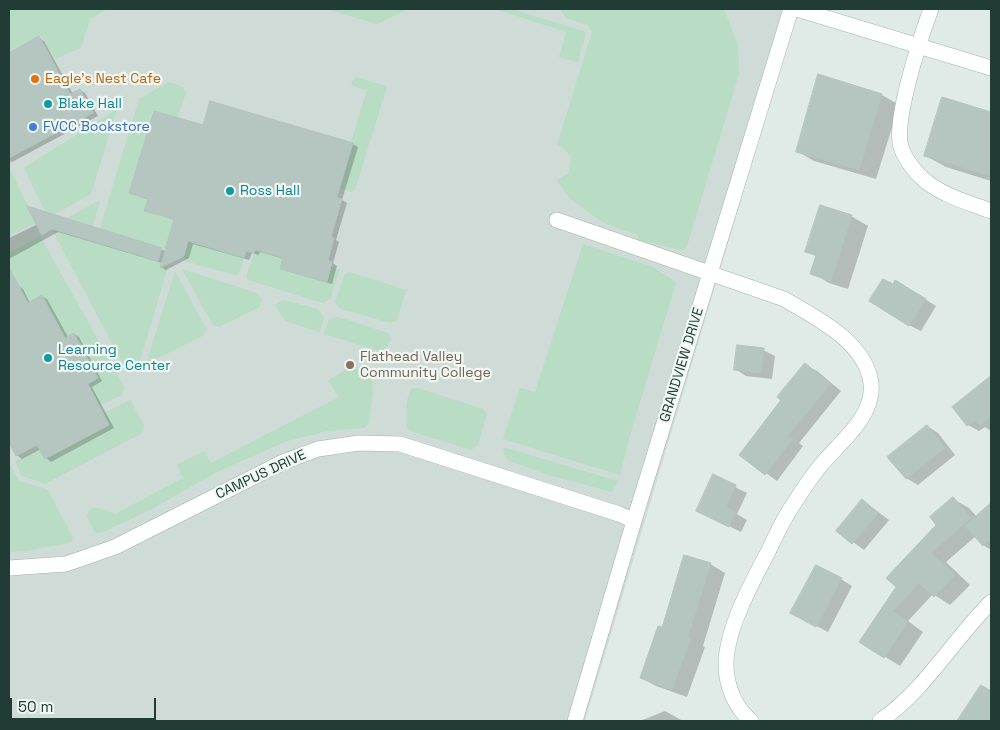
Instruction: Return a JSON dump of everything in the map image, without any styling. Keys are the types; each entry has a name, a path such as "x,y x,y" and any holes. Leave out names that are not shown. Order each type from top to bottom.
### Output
{"street":[{"name":"GRANDVIEW DRIVE","path":"575,721 634,521 791,9"},
{"path":"798,9 991,68"},
{"path":"931,9 904,101 899,130 900,145 906,160 926,182 940,191 991,211"},
{"path":"557,220 784,300 817,319 847,341 859,354 867,369 871,385 869,401 862,417 794,502 752,582 736,622 726,664 728,684 736,704 751,721"},
{"name":"CAMPUS DRIVE","path":"9,568 66,564 115,547 283,462 318,449 359,443 400,444 618,514 634,521"},
{"path":"880,721 909,697 991,602"}],"shaded area":[{"name":"Flathead Valley Community College","path":"9,9 798,9 585,721 9,721"}],"green space":[{"path":"9,9 107,9 90,19 81,48 55,59 40,34 9,51"},
{"path":"327,9 406,9 406,10 377,24"},
{"path":"496,9 512,9 583,31 586,33 578,62 559,57 566,32"},
{"path":"560,9 724,9 738,46 739,74 687,246 684,250 637,240 638,235 598,219 569,198 557,180 569,173 571,156 562,147 557,145 592,32 588,25 566,18"},
{"path":"355,77 387,86 355,190 352,192 340,188 353,143 351,142 367,90 354,86 351,83"},
{"path":"169,82 183,87 186,93 177,118 153,111 129,193 148,199 145,211 174,219 166,249 100,228 139,99"},
{"path":"117,109 91,194 55,214 45,211 24,168"},
{"path":"9,167 36,223 9,236"},
{"path":"100,200 93,226 67,218"},
{"path":"52,229 167,264 167,270 140,361 125,368"},
{"path":"40,236 124,387 122,395 99,406 88,384 98,378 74,333 65,338 42,295 28,303 18,284 9,289 9,253"},
{"path":"188,241 244,258 239,274 235,275 185,261 184,256"},
{"path":"583,244 653,267 676,282 620,475 503,439 520,388 535,392"},
{"path":"255,250 283,258 280,269 326,282 331,266 339,270 331,298 323,303 248,280 246,277"},
{"path":"182,269 257,293 262,299 259,307 219,327 213,325"},
{"path":"175,271 206,328 204,335 146,364"},
{"path":"350,272 406,290 397,320 390,323 339,308 335,302 345,274"},
{"path":"283,300 318,309 324,318 319,332 285,321 275,305"},
{"path":"338,317 388,333 391,339 386,350 382,352 324,334 329,319"},
{"path":"349,367 367,373 372,377 373,391 369,424 364,428 327,431 287,441 219,471 150,510 103,532 97,533 94,531 87,517 88,512 92,508 100,508 115,514 183,478 177,465 204,451 211,463 339,397 328,381"},
{"path":"412,388 418,388 483,409 487,414 478,445 471,450 411,431 407,428 407,401"},
{"path":"130,400 144,425 142,433 45,484 22,476 15,461 39,449 45,459 109,425 103,414"},
{"path":"503,447 618,481 612,492 545,474 510,461 505,457"},
{"path":"9,462 19,481 47,489 71,534 73,539 69,543 26,551 9,552"}],"building":[{"name":"Blake Hall","path":"39,36 70,94 80,89 93,113 9,158 9,53"},
{"path":"818,74 882,94 859,170 796,152"},
{"path":"942,97 991,112 991,176 924,156"},
{"name":"Ross Hall","path":"210,101 353,143 337,197 342,199 331,237 334,238 328,260 332,262 327,282 280,269 283,258 255,250 254,253 246,251 244,258 188,241 184,256 160,268 174,219 144,211 148,199 129,193 154,111 203,125"},
{"path":"820,205 852,215 831,281 810,274 816,255 805,252"},
{"path":"27,206 162,248 158,261 52,229 42,235"},
{"name":"Learning Resource Center","path":"9,268 28,303 42,295 65,338 74,333 98,378 88,384 109,425 45,459 37,445 16,456 9,443"},
{"path":"883,279 893,284 895,280 926,299 909,326 869,301"},
{"path":"737,345 764,348 761,373 734,370"},
{"path":"805,363 830,384 788,436 793,439 765,475 739,455 781,400 777,397"},
{"path":"991,376 991,417 980,426 976,420 967,426 952,407"},
{"path":"927,425 945,448 906,479 887,457"},
{"path":"713,474 736,485 726,507 736,512 729,527 696,511"},
{"path":"953,497 971,518 931,553 955,575 934,597 919,583 893,611 908,622 884,658 859,642 896,587 886,578 936,525 930,517"},
{"path":"862,499 878,513 852,544 836,531"},
{"path":"991,503 991,539 983,546 965,526"},
{"path":"684,555 711,563 688,637 691,638 672,690 640,678 658,626 662,627"},
{"path":"816,565 842,578 816,627 790,613"},
{"path":"981,685 991,691 991,721 957,721"}],"place":[{"name":"Eagle's Nest Cafe","path":"35,79"},
{"name":"Blake Hall","path":"48,104"},
{"name":"FVCC Bookstore","path":"33,127"},
{"name":"Ross Hall","path":"230,191"},
{"name":"Learning Resource Center","path":"48,358"},
{"name":"Flathead Valley Community College","path":"350,365"}]}
